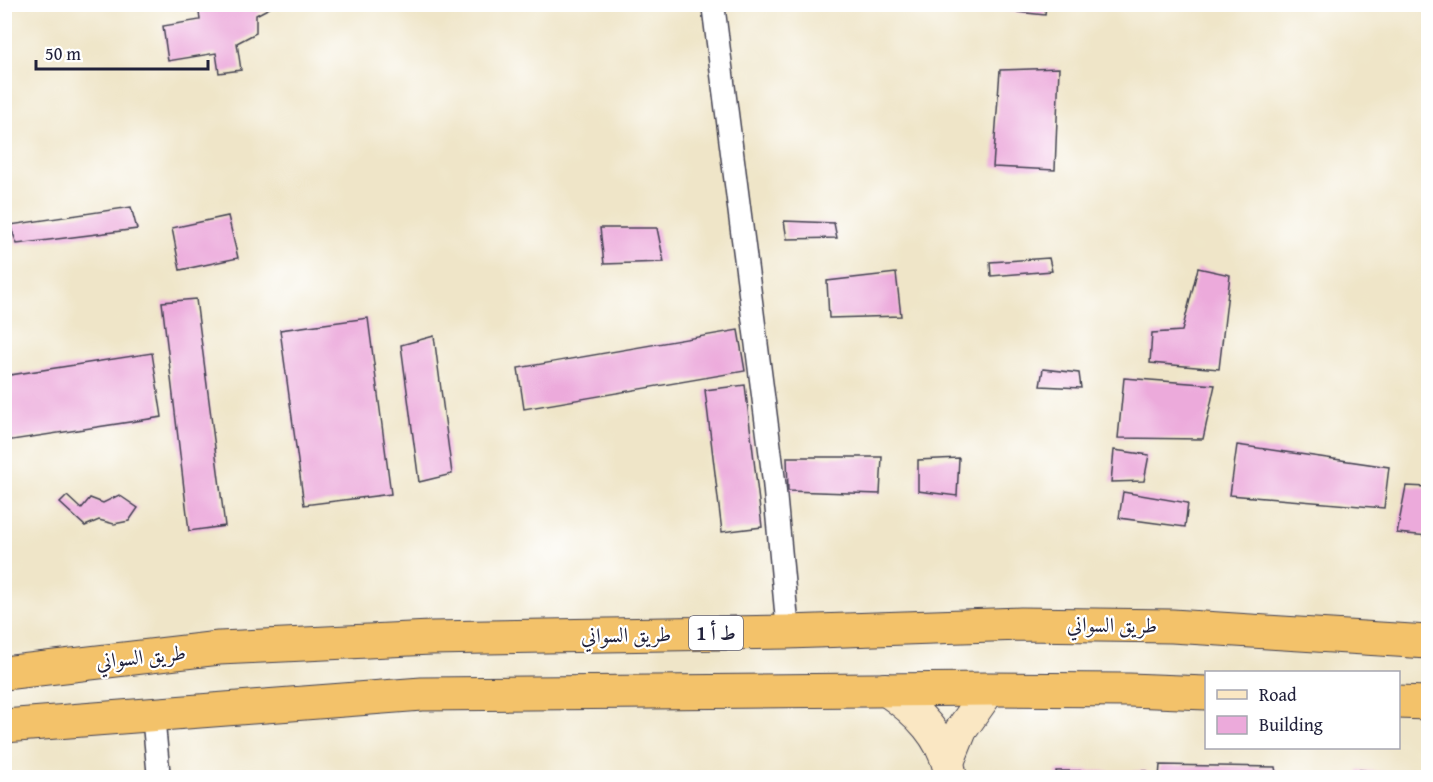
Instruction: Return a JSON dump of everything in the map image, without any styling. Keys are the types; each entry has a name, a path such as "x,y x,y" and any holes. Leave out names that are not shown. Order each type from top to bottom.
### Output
{"highway":[{"name":"طريق السواني","path":"4,673 219,648 431,638 788,632 1021,624 1172,626 1428,642"},
{"path":"4,726 422,694 885,689 1129,690 1205,693"},
{"path":"1400,702 1428,703"}],"street":[{"path":"713,4 774,481 788,632"},
{"path":"885,689 900,699 928,726 950,770"},
{"path":"950,770 961,730 990,689"},
{"path":"153,714 159,777"}],"building":[{"path":"198,4 277,4 256,15 256,33 237,43 241,70 219,73 216,53 168,61 163,26 200,20"},
{"path":"900,4 936,4 934,13"},
{"path":"981,4 1046,4 1045,15 980,8"},
{"path":"1059,68 1055,170 993,167 1000,70"},
{"path":"131,207 137,229 17,244 10,225"},
{"path":"228,216 238,258 180,270 172,228"},
{"path":"784,221 834,223 837,238 787,239"},
{"path":"600,228 657,228 664,262 604,264"},
{"path":"1049,258 1052,271 991,276 990,262"},
{"path":"1198,268 1230,275 1219,369 1150,363 1152,333 1182,331"},
{"path":"896,273 901,316 829,318 827,281"},
{"path":"196,299 225,526 189,531 162,302"},
{"path":"368,318 391,494 304,505 280,330"},
{"path":"738,330 745,371 524,409 518,368"},
{"path":"434,336 452,474 419,482 401,345"},
{"path":"152,353 162,417 6,441 4,376"},
{"path":"1043,369 1079,373 1081,388 1040,386"},
{"path":"1124,378 1215,385 1203,439 1118,438"},
{"path":"745,385 762,527 722,532 705,390"},
{"path":"1237,445 1389,467 1384,508 1230,495"},
{"path":"1114,450 1149,455 1144,481 1111,482"},
{"path":"787,457 882,457 880,494 788,491"},
{"path":"959,458 957,496 918,491 918,460"},
{"path":"1406,486 1428,487 1428,536 1397,533"},
{"path":"1123,492 1188,503 1185,527 1119,518"},
{"path":"119,495 138,508 129,521 114,524 99,520 85,526 60,503 67,496 81,509 90,498 103,503"},
{"path":"1160,765 1275,767 1277,778 1159,778"},
{"path":"1358,770 1403,774 1403,778 1357,778"},
{"path":"1056,771 1147,771 1147,778 1057,778"}]}
